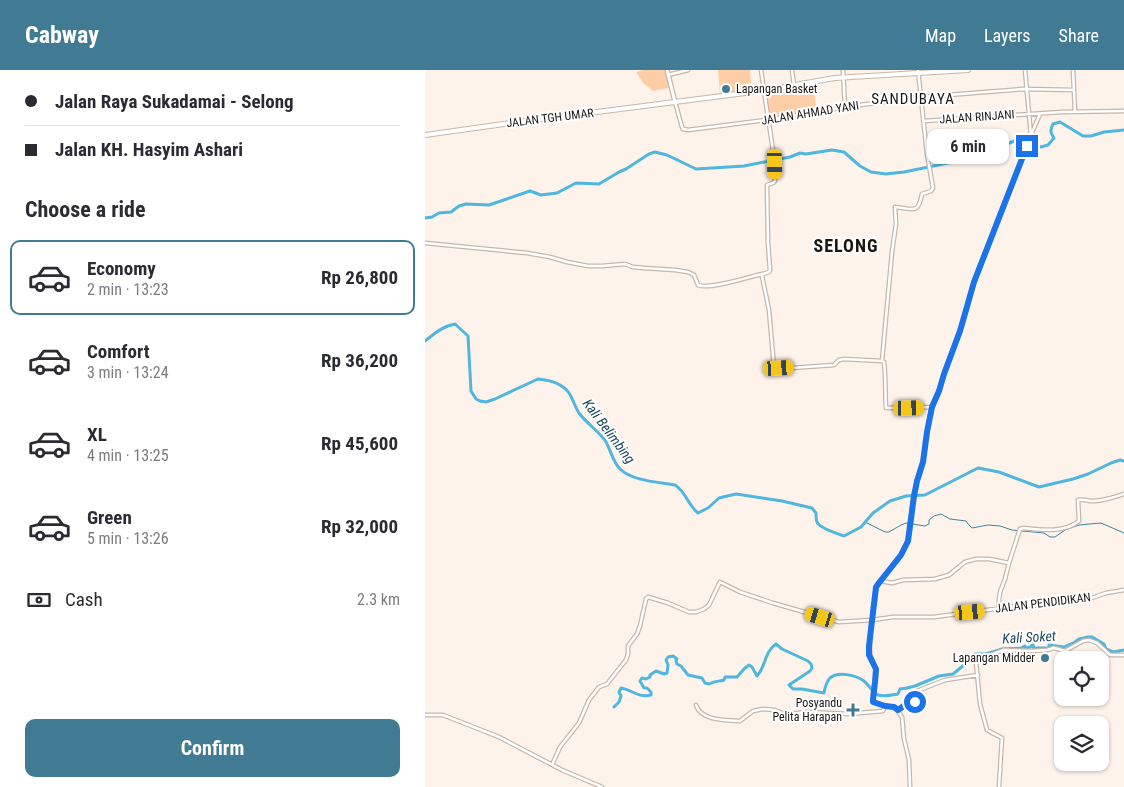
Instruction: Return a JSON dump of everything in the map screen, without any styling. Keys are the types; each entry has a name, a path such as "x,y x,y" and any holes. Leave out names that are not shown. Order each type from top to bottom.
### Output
{"main road":[{"path":"667,70 675,102"},
{"name":"JALAN TGH UMAR","path":"425,135 764,90 843,77 919,71 969,70"}],"street":[{"path":"668,75 688,70"},
{"path":"425,244 527,253 588,266 625,264 633,267 675,270 694,275 698,285 701,286 727,283 769,272 767,185 775,181 775,164 761,70"},
{"path":"792,70 794,85"},
{"path":"843,70 845,107"},
{"path":"1025,70 1030,114 1030,137"},
{"path":"1073,70 1075,112"},
{"path":"919,71 927,154 933,189 922,194 918,207 911,209 895,207 882,361 885,367 886,408 932,407"},
{"name":"JALAN AHMAD YANI","path":"675,102 683,129 691,130 769,120 845,107 922,98 1027,89 1074,90"},
{"name":"JALAN RINJANI","path":"924,121 1030,114 1124,111"},
{"path":"910,787 909,760 904,739 902,717 894,707 873,702 876,669 869,655 869,646 876,589 880,581 901,555 908,541 914,495 923,462 932,407 960,331 974,282 1040,114"},
{"path":"763,274 769,310 773,365 775,368 834,365 839,360 844,359 882,361"},
{"path":"998,609 1000,592 1020,529 1053,530 1066,528 1079,521 1078,500 1101,500 1124,494"},
{"path":"880,581 892,583 903,580 935,580 949,575 965,562 976,559 989,559 1009,563"},
{"name":"JALAN PENDIDIKAN","path":"552,765 560,747 579,723 591,697 599,687 607,684 625,660 628,654 628,646 637,634 640,626 647,597 663,601 689,612 701,611 709,606 720,582 743,593 839,622 893,617 934,617 1089,599 1105,593 1124,590"},
{"path":"999,787 1002,737 987,730 981,708 977,660 1004,650 1037,651 1054,648 1065,650 1089,640 1097,643 1110,654 1124,655"},
{"path":"898,710 914,702 917,691 951,679 978,676"},
{"path":"696,704 703,714 718,719 740,722 753,711 763,709 788,714 809,712 848,714 883,711 885,706"},
{"path":"425,715 443,715 508,741 552,765 602,787"}],"shaded area":[{"path":"665,70 669,88 653,91 643,83 636,72"},
{"path":"718,70 750,70 751,83 744,84 745,91 720,94"},
{"path":"813,86 817,111 770,118 766,93"}],"waterway":[{"path":"425,218 439,213 451,212 459,206 466,204 489,205 530,191 541,195 557,193 576,183 599,184 655,152 667,155 696,169 744,166 790,157 800,153 806,154 832,150 844,152 860,166 871,172 886,174 987,155 1014,141 1023,140 1041,147 1048,145 1054,138 1051,131 1053,124 1060,122 1083,136 1124,130"},
{"name":"Kali Belimbing","path":"425,341 443,328 455,324 468,336 471,391 476,399 480,401 486,402 495,399 538,379 559,384 569,393 579,413 606,442 620,469 638,479 675,485 682,491 698,513 708,508 719,498 736,494 782,501 812,508 816,513 818,524 844,536 861,527 873,513 890,501 906,496 925,495 978,468 999,472 1039,487 1073,479 1111,463 1120,460 1124,461"},
{"path":"865,522 885,532 889,532 906,523 925,526 929,524 929,520 934,516 941,514 950,519 966,521 972,528 988,525 1000,526 1012,530 1044,533 1050,537 1055,537 1065,530 1079,525 1101,523 1124,533"},
{"name":"Kali Soket","path":"614,707 619,702 621,688 639,695 651,695 651,692 644,688 640,681 642,678 650,677 656,671 664,674 667,673 668,665 666,660 668,657 673,656 677,659 677,664 688,675 702,678 705,683 709,684 724,680 725,677 737,677 749,665 757,676 769,651 776,644 811,664 812,668 810,671 789,685 793,689 824,693 830,678 838,675 847,675 861,679 876,694 883,696 898,694 900,689 915,686 939,676 953,674 975,654 986,654 1002,649 1025,646 1025,648 1032,645 1034,648 1049,648 1049,645 1064,647 1079,639 1088,637 1092,637 1104,644 1106,649 1113,652 1124,650"}],"place":[{"name":"Lapangan Basket","path":"726,89"},
{"name":"Lapangan Midder","path":"1045,658"},
{"name":"Posyandu Pelita Harapan","path":"853,710"}],"district":[{"name":"SANDUBAYA","path":"913,99"},
{"name":"SELONG","path":"846,246"}],"route":[{"path":"915,702 905,705 898,710 895,707 873,702 876,669 869,655 869,646 876,587 901,555 908,541 914,496 923,462 932,407 960,331 974,282 1027,146"}]}
